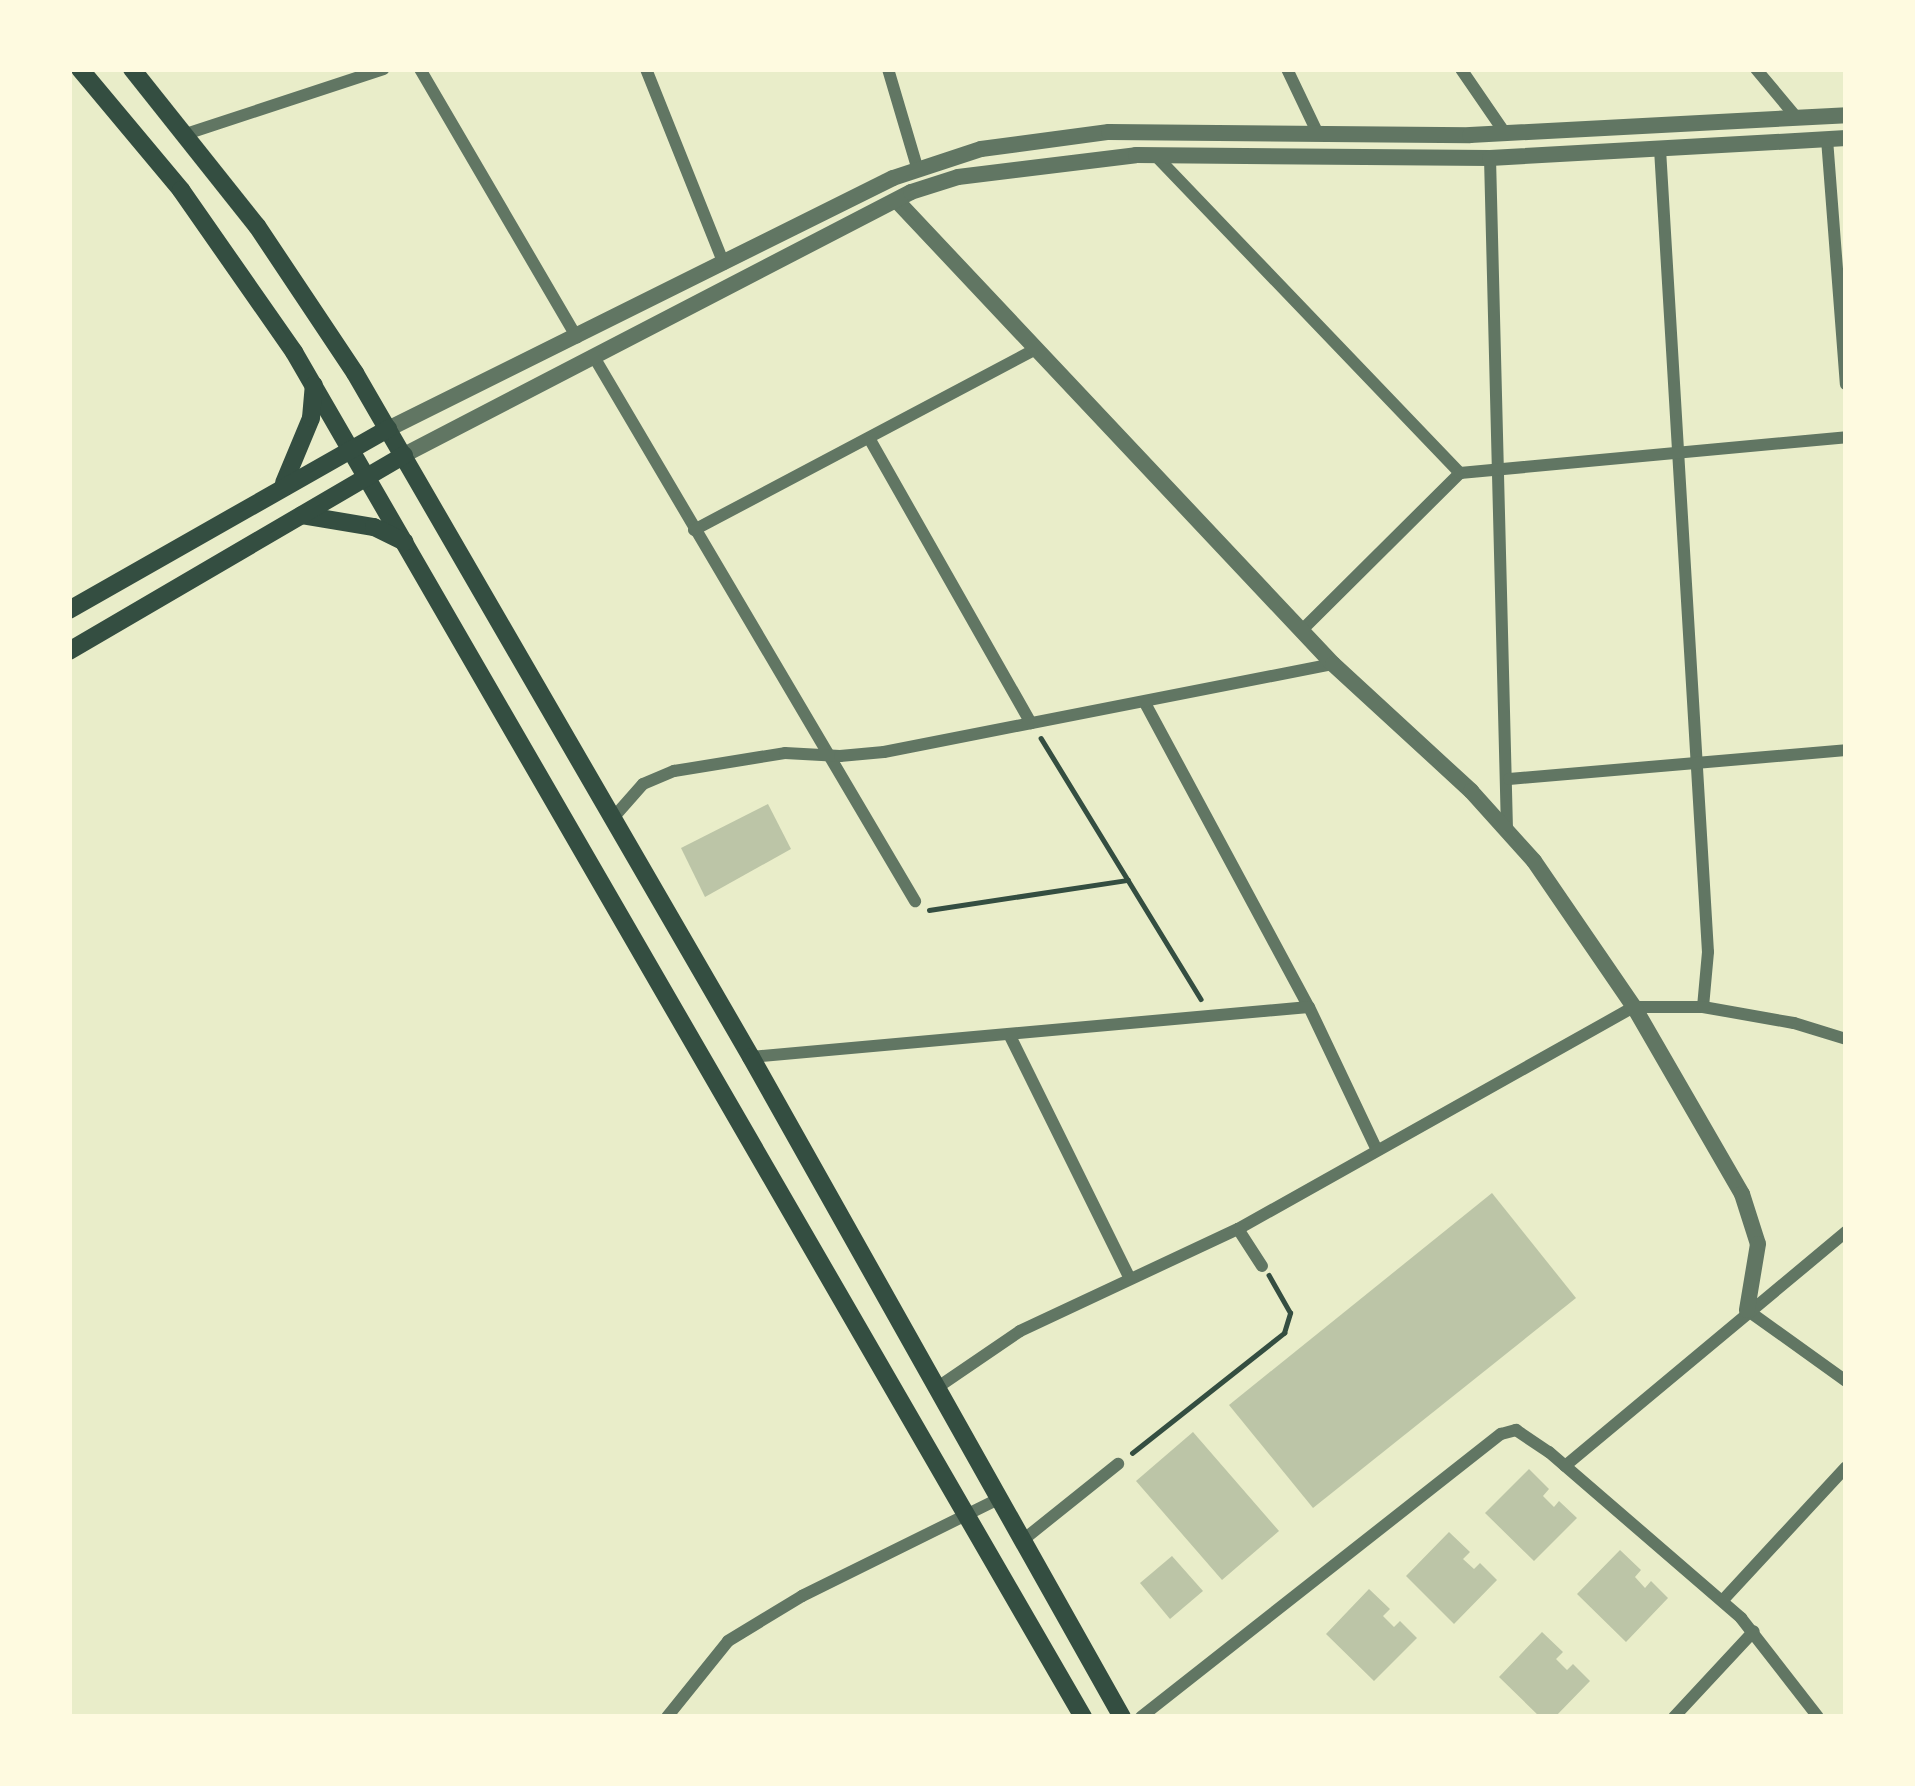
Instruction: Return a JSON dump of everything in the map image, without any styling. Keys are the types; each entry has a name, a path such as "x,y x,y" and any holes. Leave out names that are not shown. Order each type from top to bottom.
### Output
{"main road":[{"path":"80,69 211,229 314,385 1083,1717"},
{"path":"132,69 311,304 404,455 1122,1717"},
{"path":"283,485 311,418 314,385"},
{"path":"69,610 388,429"},
{"path":"69,651 404,455"},
{"path":"302,515 374,526 405,542"}],"street":[{"path":"186,134 384,69"},
{"path":"420,69 577,338"},
{"path":"646,69 724,264"},
{"path":"888,69 916,167"},
{"path":"1287,69 1318,132"},
{"path":"1461,69 1505,133"},
{"path":"1756,69 1797,118"},
{"path":"388,429 916,167 981,148 1108,132 1505,133 1846,116"},
{"path":"404,455 929,185 1004,168 1155,155 1490,158 1837,139 1846,384"},
{"path":"1660,149 1708,968 1702,1007"},
{"path":"1155,155 1460,473"},
{"path":"1490,158 1508,828"},
{"path":"897,201 1334,664 1508,828 1634,1007 1751,1215 1758,1259 1747,1310"},
{"path":"694,530 1036,350"},
{"path":"594,357 915,901"},
{"path":"1302,631 1460,473 1846,437"},
{"path":"868,438 1031,723"},
{"path":"613,818 643,784 661,774 785,752 884,752 1334,664"},
{"path":"1145,703 1309,1006 1377,1150"},
{"path":"1509,778 1846,750"},
{"path":"751,1058 1309,1006"},
{"path":"938,1387 1020,1331 1238,1228 1634,1007 1702,1007 1794,1023 1846,1039"},
{"path":"1009,1034 1130,1280"},
{"path":"1238,1228 1262,1266"},
{"path":"1565,1466 1846,1232"},
{"path":"1747,1310 1846,1381"},
{"path":"1141,1717 1501,1433 1523,1432 1723,1600 1754,1631 1818,1717"},
{"path":"1023,1540 1118,1464"},
{"path":"1723,1600 1846,1467"},
{"path":"667,1717 728,1641 802,1596 1000,1498"},
{"path":"1674,1717 1754,1631"}],"path":[{"path":"1031,723 1212,1016"},
{"path":"915,901 924,910 960,910 1128,880"},
{"path":"1118,1464 1290,1325 1286,1303 1262,1266"}],"building":[{"path":"768,804 791,849 705,897 681,848"},
{"path":"1492,1193 1576,1298 1313,1508 1229,1405"},
{"path":"1193,1432 1279,1531 1222,1580 1136,1481"},
{"path":"1529,1469 1549,1489 1543,1496 1554,1507 1559,1501 1577,1518 1534,1561 1485,1513"},
{"path":"1449,1532 1470,1552 1463,1559 1474,1569 1480,1563 1497,1580 1454,1624 1406,1576"},
{"path":"1620,1550 1641,1570 1635,1577 1645,1588 1651,1581 1668,1598 1626,1642 1577,1594"},
{"path":"1172,1556 1203,1591 1170,1619 1140,1583"},
{"path":"1369,1589 1390,1609 1383,1616 1394,1627 1400,1621 1417,1638 1374,1681 1326,1634"},
{"path":"1542,1632 1563,1652 1556,1659 1567,1670 1573,1664 1590,1681 1555,1717 1540,1717 1499,1677"}]}
